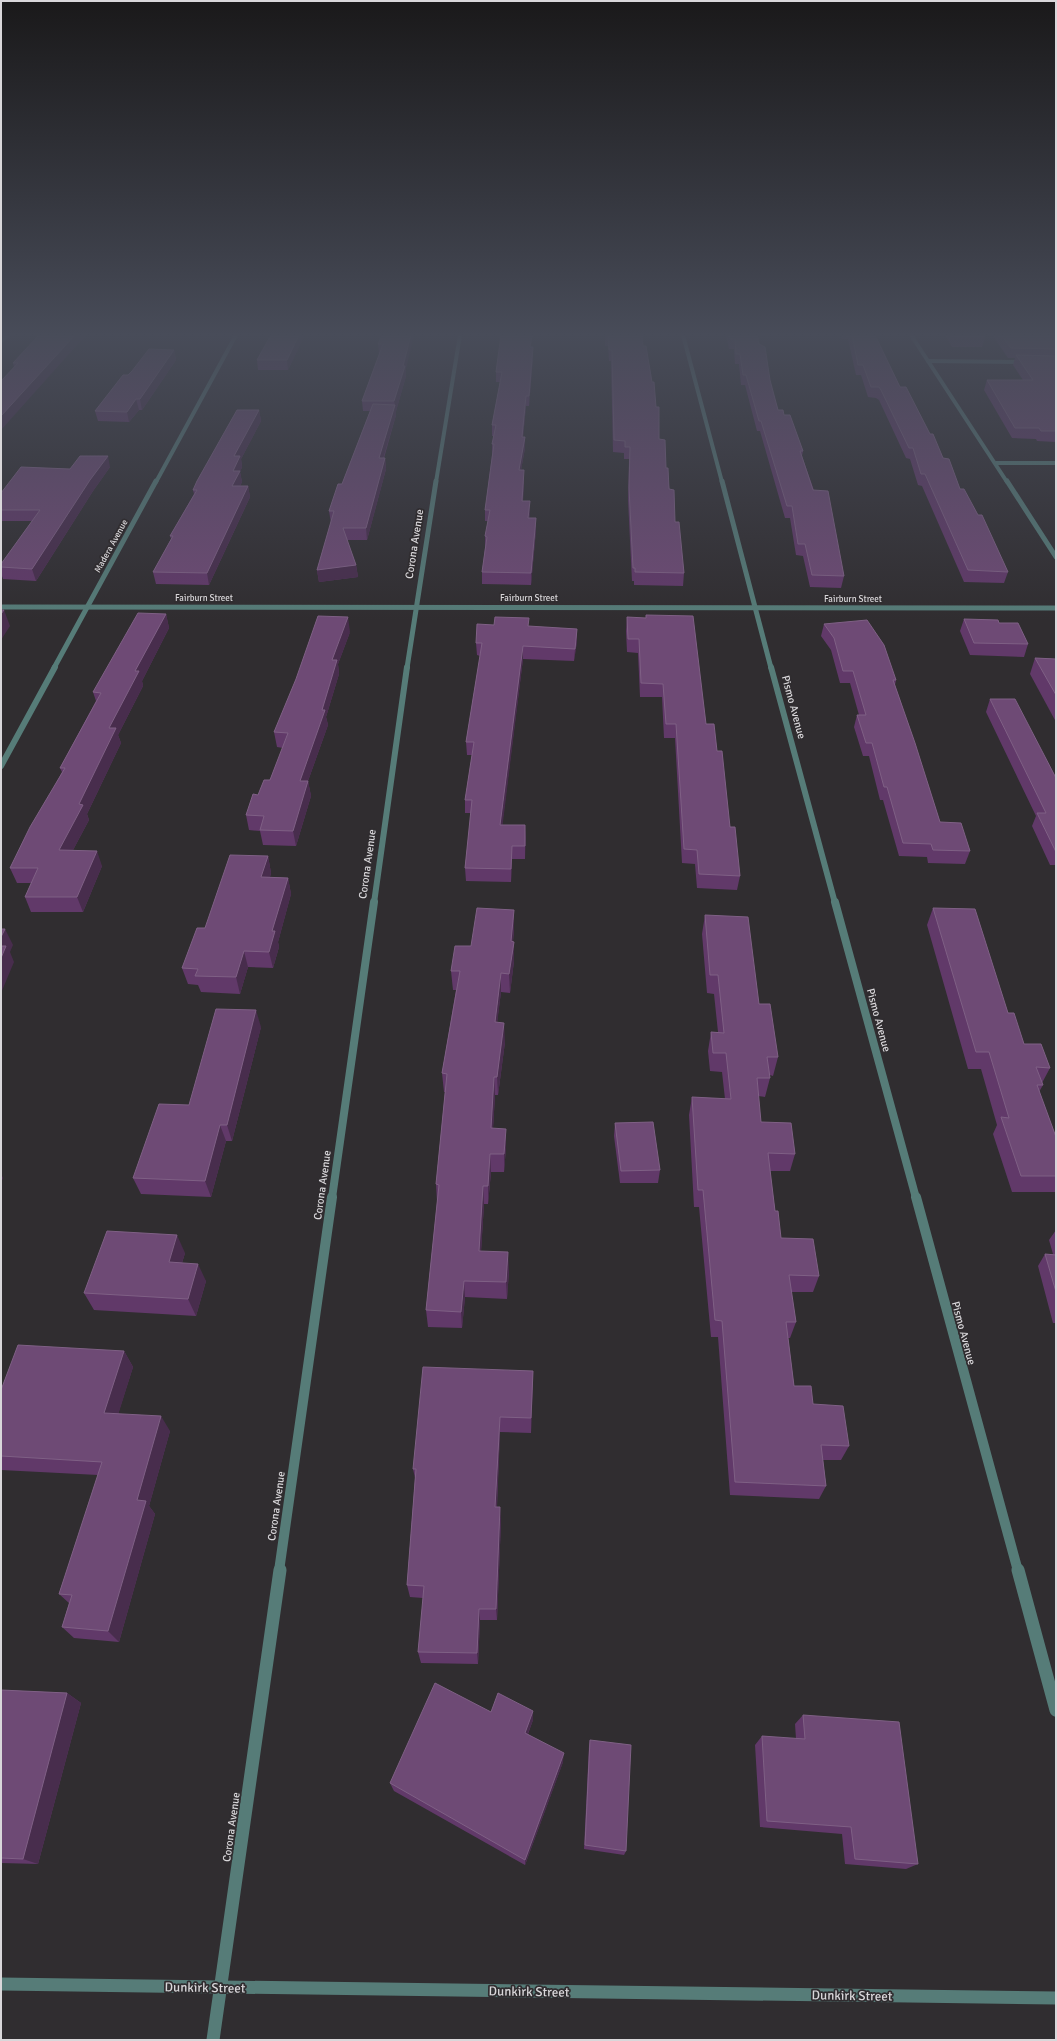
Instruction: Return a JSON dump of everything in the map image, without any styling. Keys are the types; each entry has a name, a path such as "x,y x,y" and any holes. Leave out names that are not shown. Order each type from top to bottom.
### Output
{"street":[{"name":"Madera Avenue","path":"1,766 86,607 183,430"},
{"name":"Corona Avenue","path":"213,2040 416,606 445,430"},
{"name":"Pismo Avenue","path":"708,430 755,608 1056,1710"},
{"path":"974,430 1056,557"},
{"path":"996,463 1056,464"},
{"name":"Fairburn Street","path":"1,607 416,606 1056,608"},
{"name":"Dunkirk Street","path":"1,1984 1056,1998"}],"building":[{"path":"226,430 248,430 234,456 240,456 233,471 240,471 232,486 248,486 207,573 153,572 173,536 170,536 197,490 193,490"},
{"path":"363,430 387,430 379,458 385,458 366,528 343,528 356,565 317,570 334,511 329,511 338,484 342,484"},
{"path":"495,430 523,430 522,437 525,437 519,470 524,470 522,501 530,501 528,518 536,518 531,573 482,572 487,537 485,536 490,510 485,510 494,444 492,444"},
{"path":"614,430 659,430 659,439 665,440 666,468 668,468 669,489 674,490 675,522 679,522 684,573 635,572 635,568 633,568 629,488 630,447 625,447 625,441 614,440"},
{"path":"764,430 796,430 803,451 800,451 813,490 828,491 844,576 812,575 805,544 798,544 792,506 787,506"},
{"path":"900,430 928,430 930,434 933,434 943,458 949,459 960,489 964,489 978,515 982,515 1008,572 968,570 925,474 921,474 913,448 909,448"},
{"path":"1040,430 1056,430 1056,431"},
{"path":"80,456 108,456 90,480 32,569 1,567 1,564 40,510 1,510 1,493 21,467 70,469"},
{"path":"138,613 166,614 135,671 139,671 109,728 116,728 79,804 83,805 59,850 97,851 77,897 25,897 38,868 10,868 30,827 65,768 60,768 101,693 93,692"},
{"path":"646,615 693,616 706,724 714,724 717,751 722,751 730,827 735,827 740,876 699,874 697,850 684,849 676,724 666,724 663,684 641,683 639,639 628,639 627,617 646,618"},
{"path":"318,616 348,617 332,660 337,660 322,710 325,710 300,781 308,781 293,831 260,830 264,816 246,815 253,794 258,795 264,780 270,780 288,733 274,732 296,679"},
{"path":"495,617 529,618 528,626 577,629 575,649 523,646 500,825 525,825 525,846 512,846 511,869 465,868 472,800 465,800 474,742 466,742 482,643 476,643 477,624 494,625"},
{"path":"964,619 998,620 999,623 1018,623 1028,644 974,643"},
{"path":"867,620 884,645 896,680 893,680 940,822 961,823 970,851 933,850 931,844 903,843 887,787 884,787 872,743 866,743 857,715 866,715 853,671 843,671 834,638 824,624"},
{"path":"1035,658 1056,659 1056,695"},
{"path":"990,699 1015,699 1056,778 1056,852 1037,813 1046,813"},
{"path":"230,855 268,856 261,877 288,878 272,931 275,931 269,952 244,951 236,977 195,976 198,969 182,968 197,928 205,928"},
{"path":"477,908 514,910 511,941 514,942 509,974 501,973 495,1022 504,1023 497,1077 494,1077 491,1128 506,1129 504,1154 490,1154 488,1186 483,1186 479,1251 508,1252 506,1282 464,1281 461,1312 426,1310 439,1185 436,1184 447,1074 442,1073 460,971 451,971 455,946 471,946"},
{"path":"933,908 975,909 1008,1013 1014,1013 1024,1044 1041,1044 1050,1068 1036,1067 1043,1085 1037,1085 1056,1137 1056,1176 1021,1176 1001,1117 1009,1118 989,1052 976,1052"},
{"path":"705,915 748,917 759,1004 770,1004 778,1057 767,1057 770,1078 757,1078 761,1122 791,1123 795,1154 768,1153 775,1211 778,1211 781,1238 813,1239 819,1276 789,1275 796,1322 786,1322 794,1386 811,1386 813,1404 843,1406 849,1446 821,1445 826,1486 735,1482 722,1321 715,1320 703,1190 698,1190 692,1097 731,1099 726,1053 713,1053 711,1032 724,1033 718,975 710,975"},
{"path":"1,929 5,929 1,937"},
{"path":"1,946 6,946 1,958"},
{"path":"216,1009 256,1010 227,1125 220,1125 205,1181 133,1178 159,1104 189,1105"},
{"path":"653,1122 660,1170 621,1171 615,1123"},
{"path":"107,1231 177,1235 169,1262 198,1264 188,1299 84,1293"},
{"path":"1045,1254 1056,1255 1056,1292"},
{"path":"18,1345 124,1351 104,1413 161,1416 137,1500 146,1501 108,1631 62,1627 72,1595 59,1594 102,1462 1,1456 1,1390"},
{"path":"423,1367 533,1371 531,1418 500,1417 495,1507 500,1507 496,1609 479,1609 477,1653 418,1652 424,1586 407,1585 416,1469 413,1469"},
{"path":"435,1683 491,1712 498,1693 533,1711 525,1733 564,1753 525,1860 390,1783"},
{"path":"1,1690 67,1693 23,1859 1,1858"},
{"path":"803,1715 899,1722 918,1864 855,1859 851,1827 767,1821 762,1736 805,1739"},
{"path":"590,1740 631,1745 626,1851 585,1845"}]}
